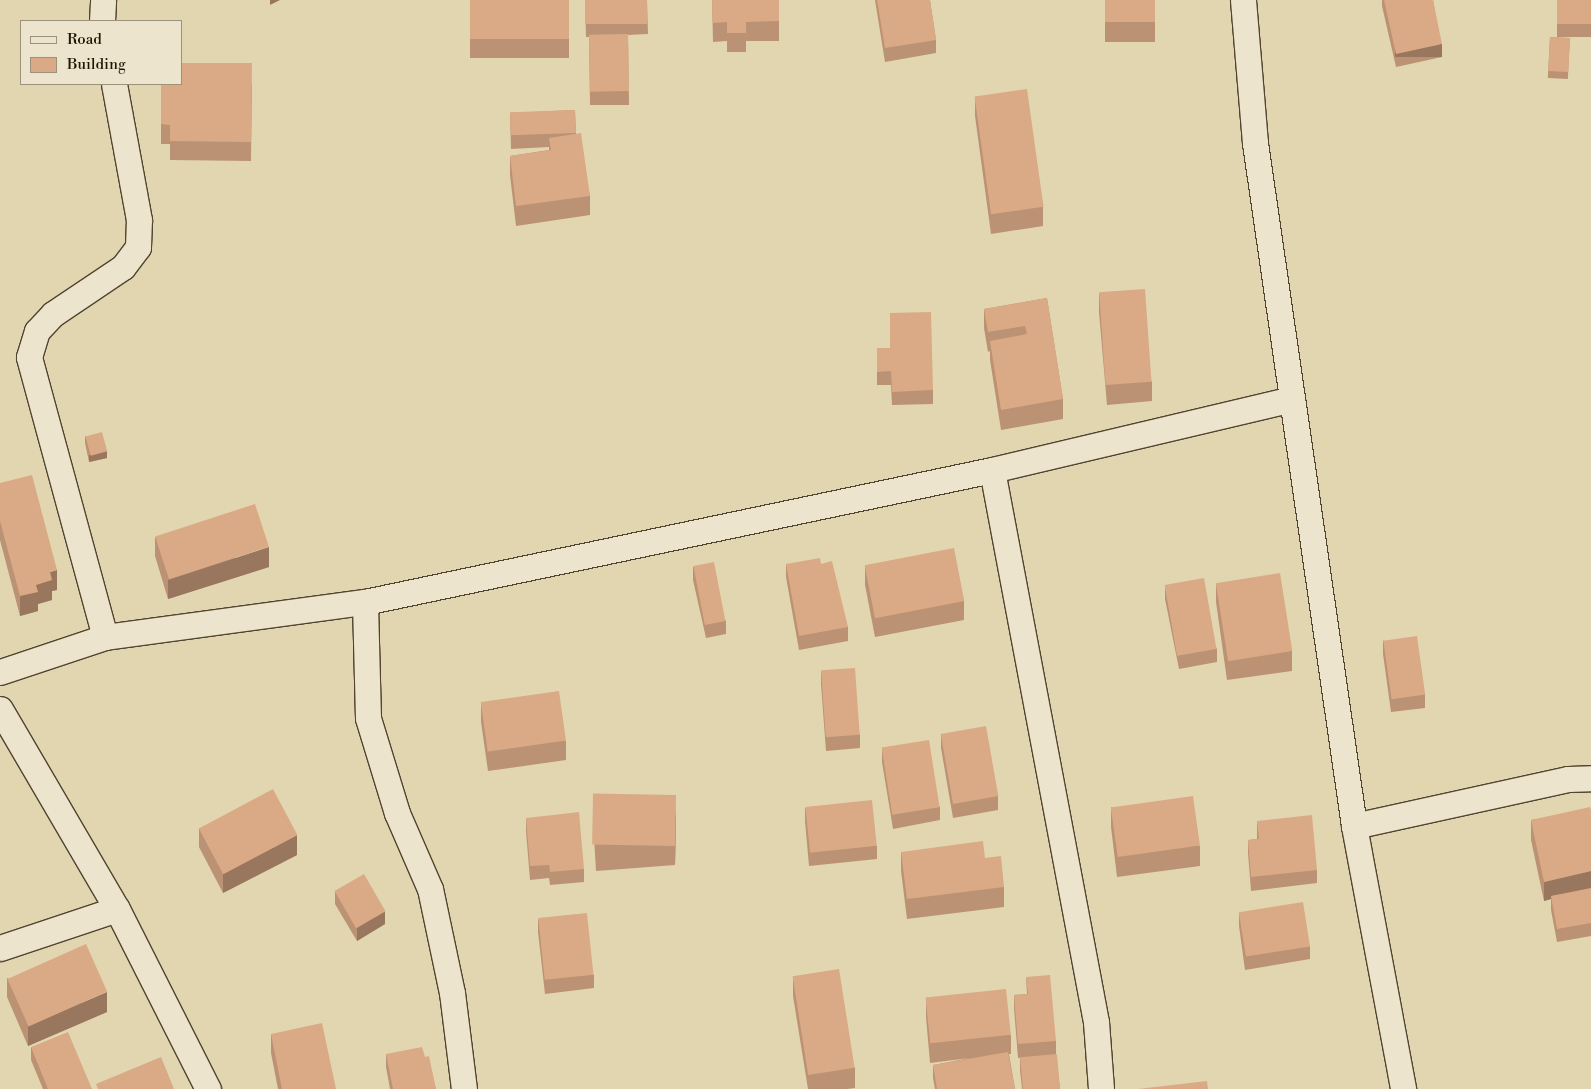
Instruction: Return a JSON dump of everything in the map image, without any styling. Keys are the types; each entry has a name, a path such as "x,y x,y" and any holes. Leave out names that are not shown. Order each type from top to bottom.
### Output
{"street":[{"path":"102,20 103,0"},
{"path":"1243,0 1255,143 1354,826 1403,1089"},
{"path":"105,637 29,357 37,331 53,314 123,267 138,247 139,220 114,85"},
{"path":"0,672 105,637 365,602 992,470 1292,399"},
{"path":"992,470 1082,966 1096,1022 1101,1089"},
{"path":"365,602 368,718 397,813 430,889 452,993 464,1089"},
{"path":"0,709 117,909 208,1089"},
{"path":"1354,826 1568,779 1591,778"},
{"path":"0,948 117,909"}],"building":[{"path":"470,0 569,0 569,39 470,39"},
{"path":"585,0 647,0 647,24 585,24"},
{"path":"712,0 779,0 779,21 746,22 746,33 727,33 727,22 713,23"},
{"path":"877,0 930,0 936,40 885,48"},
{"path":"1105,0 1155,0 1155,22 1105,22"},
{"path":"1384,0 1433,0 1442,44 1396,54"},
{"path":"1557,0 1591,0 1591,24 1557,24"},
{"path":"628,34 629,91 590,92 589,35"},
{"path":"1550,37 1570,38 1568,72 1548,71"},
{"path":"182,63 252,63 251,142 170,141 170,125 161,124 161,85 182,85"},
{"path":"1027,89 1044,207 991,214 975,96"},
{"path":"575,110 576,133 511,135 510,112"},
{"path":"581,133 590,196 516,206 510,156 551,150 549,138"},
{"path":"1145,289 1151,382 1106,385 1099,292"},
{"path":"1047,298 1063,399 1001,410 990,341 1027,334 1025,326 988,332 984,309"},
{"path":"931,312 933,390 892,392 891,371 877,372 877,348 890,348 890,313"},
{"path":"102,432 107,451 91,456 86,436"},
{"path":"32,475 57,570 50,572 52,580 36,585 38,592 20,596 0,521 0,483"},
{"path":"255,504 269,547 169,579 155,536"},
{"path":"954,548 964,601 875,618 865,565"},
{"path":"820,558 821,564 832,561 848,627 799,636 786,564"},
{"path":"714,562 725,621 705,625 693,566"},
{"path":"1280,573 1292,651 1228,661 1216,583"},
{"path":"1204,578 1217,649 1177,656 1165,585"},
{"path":"1417,636 1425,694 1392,699 1383,641"},
{"path":"855,668 860,735 826,737 821,670"},
{"path":"559,691 566,741 488,752 481,702"},
{"path":"986,726 998,796 953,804 941,734"},
{"path":"929,740 940,807 892,815 882,748"},
{"path":"273,789 297,835 223,874 199,828"},
{"path":"593,794 676,795 675,846 592,845"},
{"path":"1193,796 1200,846 1118,857 1111,808"},
{"path":"872,800 877,846 810,853 805,807"},
{"path":"1590,807 1591,871 1544,882 1531,820"},
{"path":"579,812 584,869 550,872 549,865 530,866 526,818"},
{"path":"1312,815 1317,870 1251,877 1248,840 1259,839 1257,821"},
{"path":"983,841 985,858 1001,856 1004,887 907,899 901,852"},
{"path":"364,874 386,911 356,928 335,891"},
{"path":"1591,888 1591,923 1557,929 1551,896"},
{"path":"1303,902 1310,946 1246,957 1239,912"},
{"path":"587,913 593,975 545,980 538,918"},
{"path":"86,944 107,992 29,1026 7,979"},
{"path":"839,969 855,1068 808,1075 793,976"},
{"path":"1050,975 1056,1041 1018,1044 1014,995 1028,994 1026,977"},
{"path":"1006,989 1011,1035 930,1043 925,997"},
{"path":"322,1023 336,1089 282,1089 271,1034"},
{"path":"68,1032 92,1089 48,1089 31,1047"},
{"path":"422,1047 425,1057 429,1056 436,1089 393,1089 386,1054"},
{"path":"1008,1052 1015,1089 937,1089 933,1065"},
{"path":"1057,1054 1060,1089 1023,1089 1020,1057"},
{"path":"161,1057 174,1089 98,1089 96,1084"},
{"path":"1207,1081 1208,1089 1138,1089"}]}
